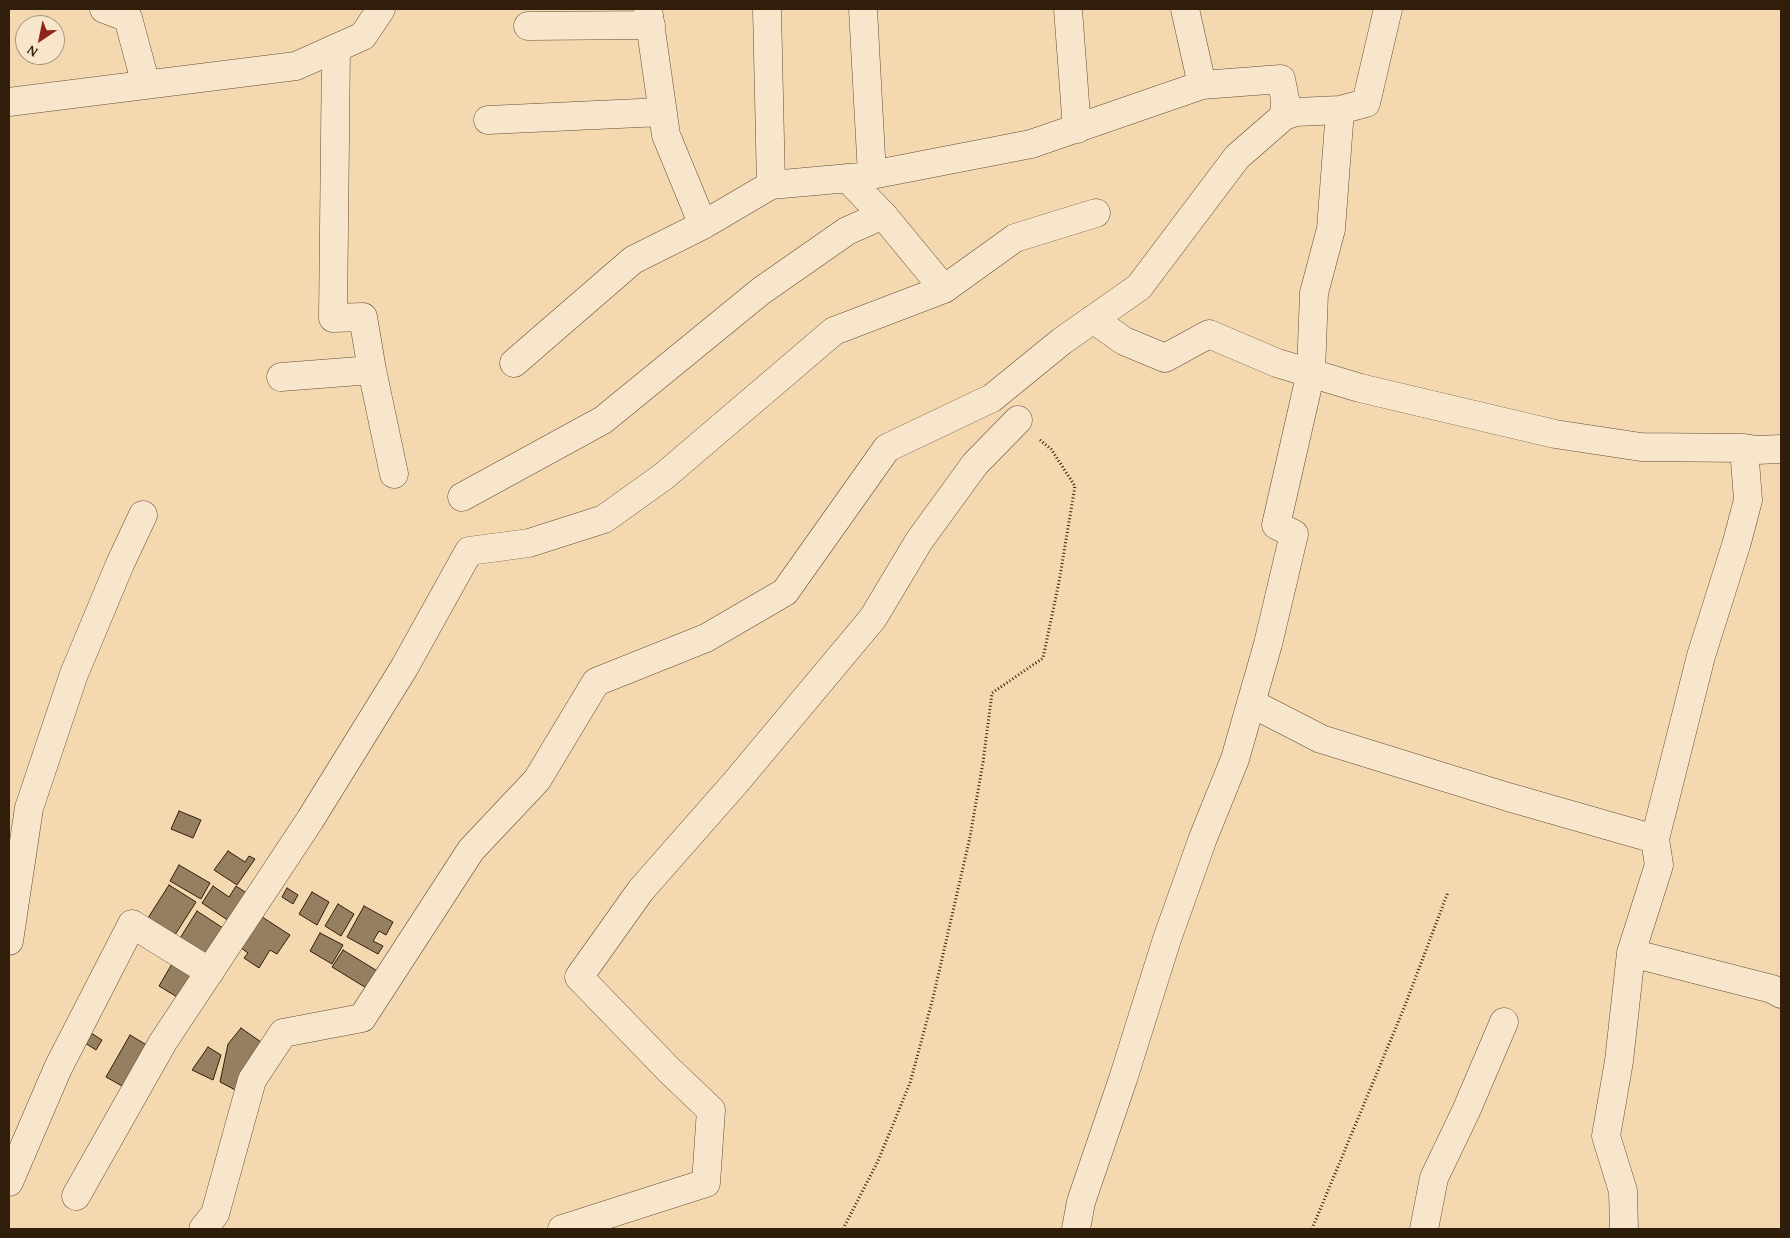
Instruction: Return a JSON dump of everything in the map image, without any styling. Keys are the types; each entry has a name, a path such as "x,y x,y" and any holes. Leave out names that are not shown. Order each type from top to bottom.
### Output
{"street":[{"path":"104,9 128,18 146,85"},
{"path":"9,102 296,66 362,36 381,9"},
{"path":"767,9 771,185"},
{"path":"863,9 860,176 883,215 944,289"},
{"path":"1068,9 1077,129"},
{"path":"1185,9 1202,85"},
{"path":"203,1229 215,1214 252,1080 283,1033 362,1018 471,850 537,780 596,682 706,638 785,592 887,448 992,398 1062,341 1139,287 1237,157 1284,116 1296,112 1340,110 1366,103 1388,9"},
{"path":"528,26 649,17 666,135 703,225"},
{"path":"336,48 333,318 363,317 394,474"},
{"path":"514,363 633,260 703,225 771,185 860,176 1031,144 1202,85 1281,79 1285,98 1284,116"},
{"path":"1076,1229 1081,1202 1123,1079 1167,939 1235,759 1268,644 1294,534 1276,525 1311,372 1314,293 1331,229 1340,110"},
{"path":"488,120 662,112"},
{"path":"76,1196 163,1042 310,820 404,668 469,551 529,544 604,519 664,476 834,331 944,289 1015,238 1096,213"},
{"path":"462,497 603,420 761,291 847,231 883,215"},
{"path":"1093,319 1124,341 1165,358 1209,334 1277,362 1360,388 1556,434 1641,447 1781,449"},
{"path":"282,377 372,370"},
{"path":"562,1229 706,1183 712,1110 670,1071 579,977 641,890 736,782 873,618 919,540 975,464 1018,420"},
{"path":"1624,1229 1623,1191 1606,1136 1619,1061 1631,953 1659,865 1655,839 1701,656 1737,542 1748,500 1744,448"},
{"path":"9,941 29,808 74,674 120,564 143,515"},
{"path":"1251,703 1322,739 1655,839"},
{"path":"9,1182 58,1068 132,924 210,972"},
{"path":"1631,953 1772,989 1781,994"},
{"path":"1424,1229 1434,1178 1466,1111 1504,1022"}],"path":[{"path":"843,1229 878,1161 913,1073 933,998 970,838 992,693 1043,658 1075,486 1051,449 1018,420"},
{"path":"1312,1229 1404,1008 1448,892"}],"building":[{"path":"179,811 201,820 193,838 171,829"},
{"path":"228,851 245,862 249,856 255,859 237,885 214,870"},
{"path":"179,865 210,883 201,899 170,881"},
{"path":"169,885 196,902 173,938 146,921"},
{"path":"213,886 229,897 236,886 254,898 235,925 202,903"},
{"path":"287,888 298,895 293,904 282,897"},
{"path":"312,892 329,902 317,925 299,914"},
{"path":"338,904 354,914 341,936 325,926"},
{"path":"364,906 393,922 386,935 379,931 373,941 383,946 378,954 347,937"},
{"path":"197,911 229,932 208,963 177,943"},
{"path":"253,911 290,935 277,954 270,950 259,968 244,958 248,953 237,945"},
{"path":"320,933 343,945 332,964 310,951"},
{"path":"343,950 379,972 368,989 332,967"},
{"path":"176,957 203,974 187,1003 159,986"},
{"path":"241,1028 261,1042 245,1095 220,1082 228,1044"},
{"path":"88,1031 102,1040 96,1050 82,1041"},
{"path":"130,1035 155,1050 131,1091 106,1077"},
{"path":"208,1047 221,1055 213,1080 192,1070"}]}
